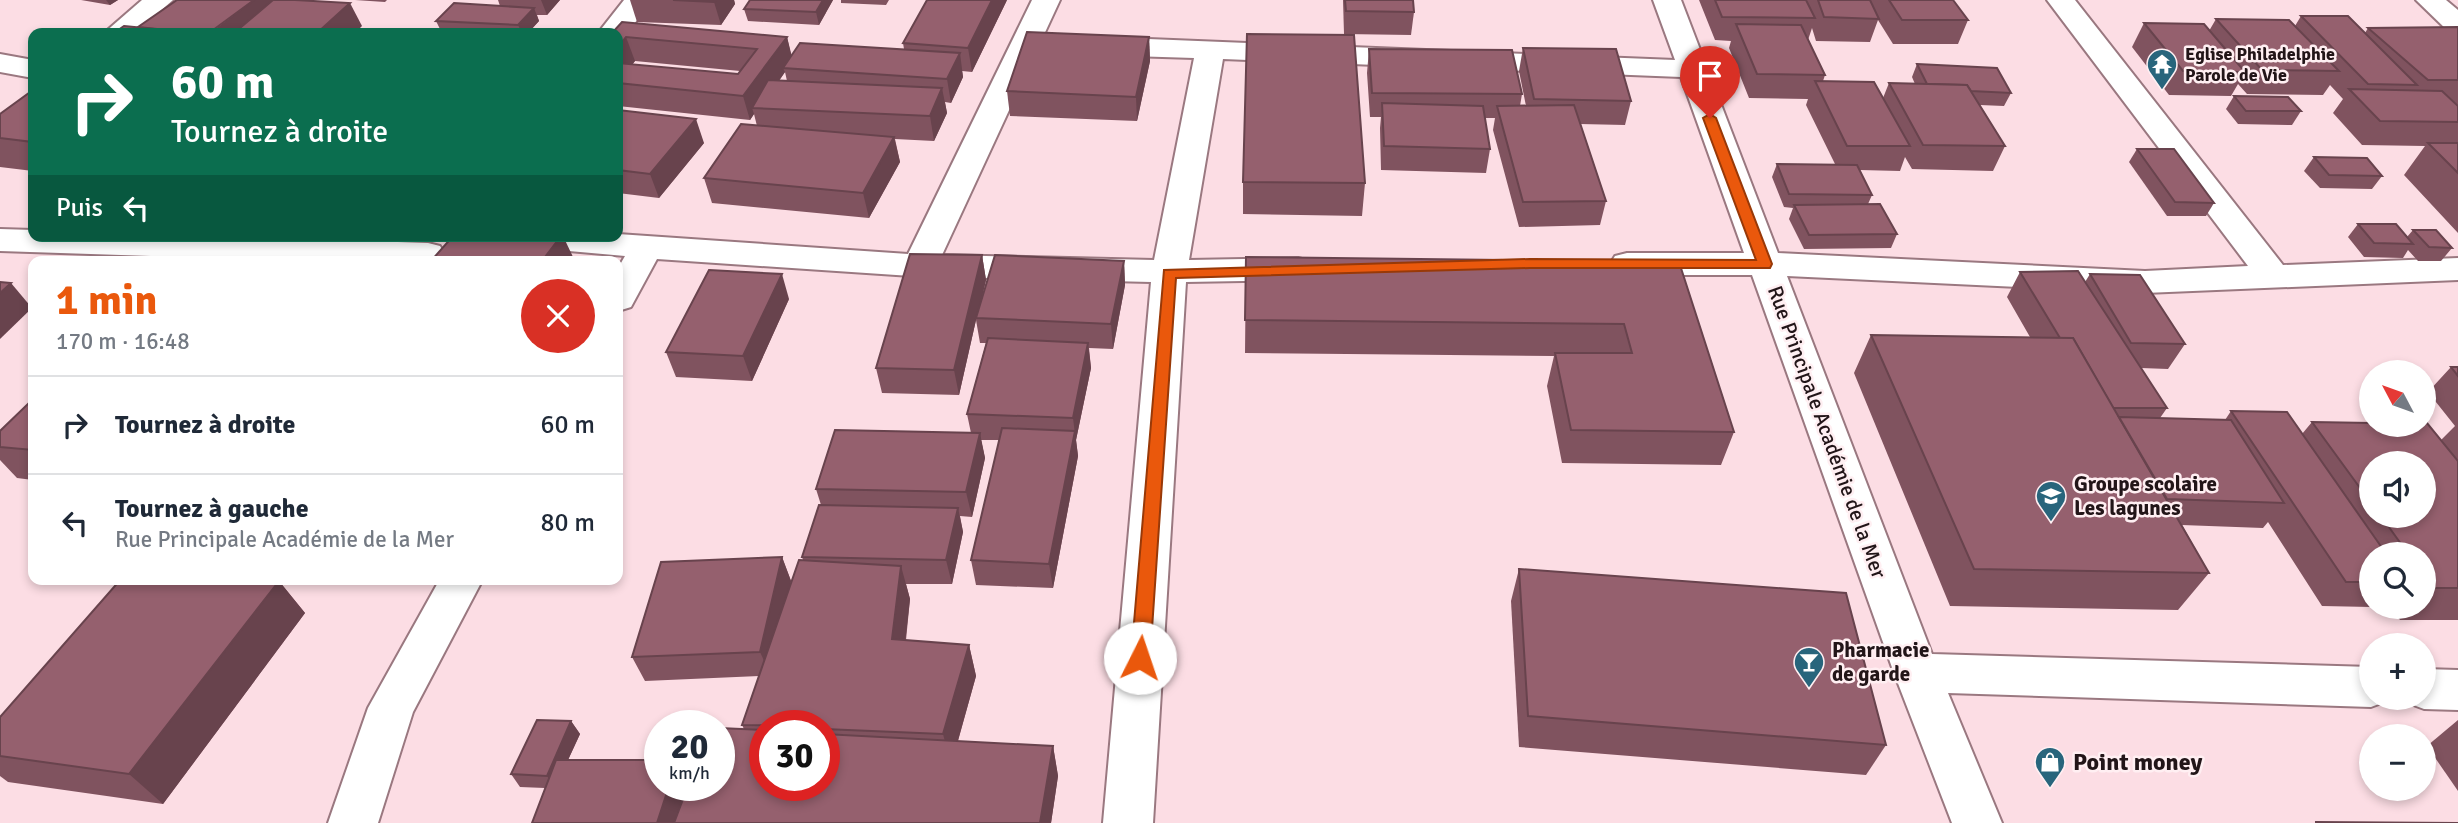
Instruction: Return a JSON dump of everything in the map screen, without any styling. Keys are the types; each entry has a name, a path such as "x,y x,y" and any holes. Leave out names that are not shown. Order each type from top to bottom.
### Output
{"street":[{"path":"124,28 159,0"},
{"path":"616,28 639,0"},
{"path":"920,265 1052,44 1046,0"},
{"name":"Rue Principale Académie de la Mer","path":"1667,0 1917,673 1977,823"},
{"path":"2062,0 2275,278"},
{"path":"2430,0 2458,25"},
{"path":"1052,44 1691,69"},
{"path":"1128,823 1169,273 1210,50"},
{"path":"0,63 28,68"},
{"path":"0,240 28,241"},
{"path":"86,242 431,250"},
{"path":"585,242 920,265 1169,273 1334,268"},
{"path":"623,290 646,248"},
{"path":"1595,264 1765,264 2146,282 2458,269"},
{"path":"353,823 391,708 459,585"},
{"path":"1917,673 2359,687"},
{"path":"2436,689 2458,690"}],"building":[{"path":"177,0 254,0 216,28 138,27"},
{"path":"273,0 350,3 322,28 240,28"},
{"path":"673,0 716,0 714,2"},
{"path":"750,0 823,0 816,12 744,9"},
{"path":"927,0 992,0 968,48 903,43"},
{"path":"1345,0 1413,0 1414,12 1346,11"},
{"path":"1715,0 1806,0 1815,18 1722,17"},
{"path":"1818,0 1870,0 1879,19 1824,17"},
{"path":"1889,0 1953,0 1968,20 1902,20"},
{"path":"454,3 534,8 518,25 436,21"},
{"path":"2301,16 2348,16 2417,85 2368,84"},
{"path":"2216,19 2289,20 2339,71 2262,70"},
{"path":"622,22 787,37 743,96 623,84 623,63 738,74 757,49 626,37 623,41 623,28 617,28"},
{"path":"2144,23 2204,24 2245,72 2183,71"},
{"path":"1736,24 1801,25 1825,75 1757,74"},
{"path":"2458,27 2458,80 2428,80 2368,28"},
{"path":"1027,32 1149,37 1136,97 1007,91"},
{"path":"1247,34 1354,35 1365,183 1243,182"},
{"path":"800,43 960,53 947,79 783,68"},
{"path":"1523,48 1616,49 1631,101 1534,99"},
{"path":"1369,49 1512,50 1522,94 1372,93"},
{"path":"1917,64 1997,68 2011,93 1971,91 1967,85 1927,84"},
{"path":"768,80 942,88 930,116 752,108"},
{"path":"1815,81 1874,82 1910,146 1847,146"},
{"path":"1889,83 1967,85 2005,146 1923,145"},
{"path":"2349,89 2442,91 2458,106 2458,122 2380,121"},
{"path":"28,94 28,141 0,138 0,114"},
{"path":"2234,96 2288,97 2301,111 2246,111"},
{"path":"1382,103 1483,106 1490,149 1384,146"},
{"path":"1574,105 1606,201 1523,202 1497,106"},
{"path":"623,111 696,119 650,174 623,171"},
{"path":"741,124 894,137 863,193 704,178"},
{"path":"2428,143 2458,143 2458,173"},
{"path":"2137,149 2174,149 2214,203 2175,202"},
{"path":"2314,157 2367,158 2382,176 2329,175"},
{"path":"1777,164 1857,165 1872,195 1789,194"},
{"path":"1880,204 1897,234 1809,235 1794,205"},
{"path":"2358,224 2396,224 2413,244 2374,243"},
{"path":"2413,230 2436,230 2452,248 2429,247"},
{"path":"448,242 556,242 546,256 435,256"},
{"path":"910,254 982,255 954,370 876,368"},
{"path":"995,255 1124,261 1111,324 976,318"},
{"path":"1246,257 1679,262 1734,432 1571,430 1555,353 1632,353 1624,324 1245,320"},
{"path":"709,270 782,274 743,356 666,352"},
{"path":"2078,271 2167,408 2113,408 2073,338 2060,338 2020,272"},
{"path":"2090,274 2140,275 2185,344 2131,343"},
{"path":"0,282 11,283 0,293"},
{"path":"1871,335 2073,338 2209,573 1974,569"},
{"path":"988,338 1088,343 1073,418 967,414"},
{"path":"2451,367 2458,367 2458,376"},
{"path":"28,404 28,450 0,447 0,431"},
{"path":"2231,411 2287,412 2359,515 2359,528 2368,528 2378,542 2359,542 2359,582 2346,582"},
{"path":"2119,417 2231,420 2284,503 2167,499"},
{"path":"2312,422 2359,423 2359,438 2436,438 2436,434 2458,461 2458,588 2436,588 2436,542 2400,542 2390,528 2436,528 2436,451 2359,451 2359,487"},
{"path":"1002,428 1075,431 1049,564 971,560"},
{"path":"835,430 980,433 966,492 816,489"},
{"path":"819,505 958,508 946,560 802,557"},
{"path":"782,557 760,652 632,657 661,562"},
{"path":"799,560 901,566 892,639 969,645 943,734 840,730 840,710 749,710 749,725 742,725"},
{"path":"1519,569 1846,593 1886,745 1528,716"},
{"path":"116,585 276,585 129,774 0,756 0,717"},
{"path":"537,720 571,721 547,776 511,774"},
{"path":"735,729 749,729 749,801 840,801 840,735 1053,746 1040,823 674,823 682,801 735,801"},
{"path":"556,760 644,760 644,801 664,801 657,823 532,823"},
{"path":"2316,822 2458,823 2316,823"}],"place":[{"name":"Eglise Philadelphie Parole de Vie","path":"2162,91"},
{"name":"Groupe scolaire Les lagunes","path":"2051,523"},
{"name":"Pharmacie de garde","path":"1809,689"},
{"name":"Point money","path":"2050,789"}],"route":[{"path":"1140,658 1169,273 1530,264 1765,264 1710,118"}]}
